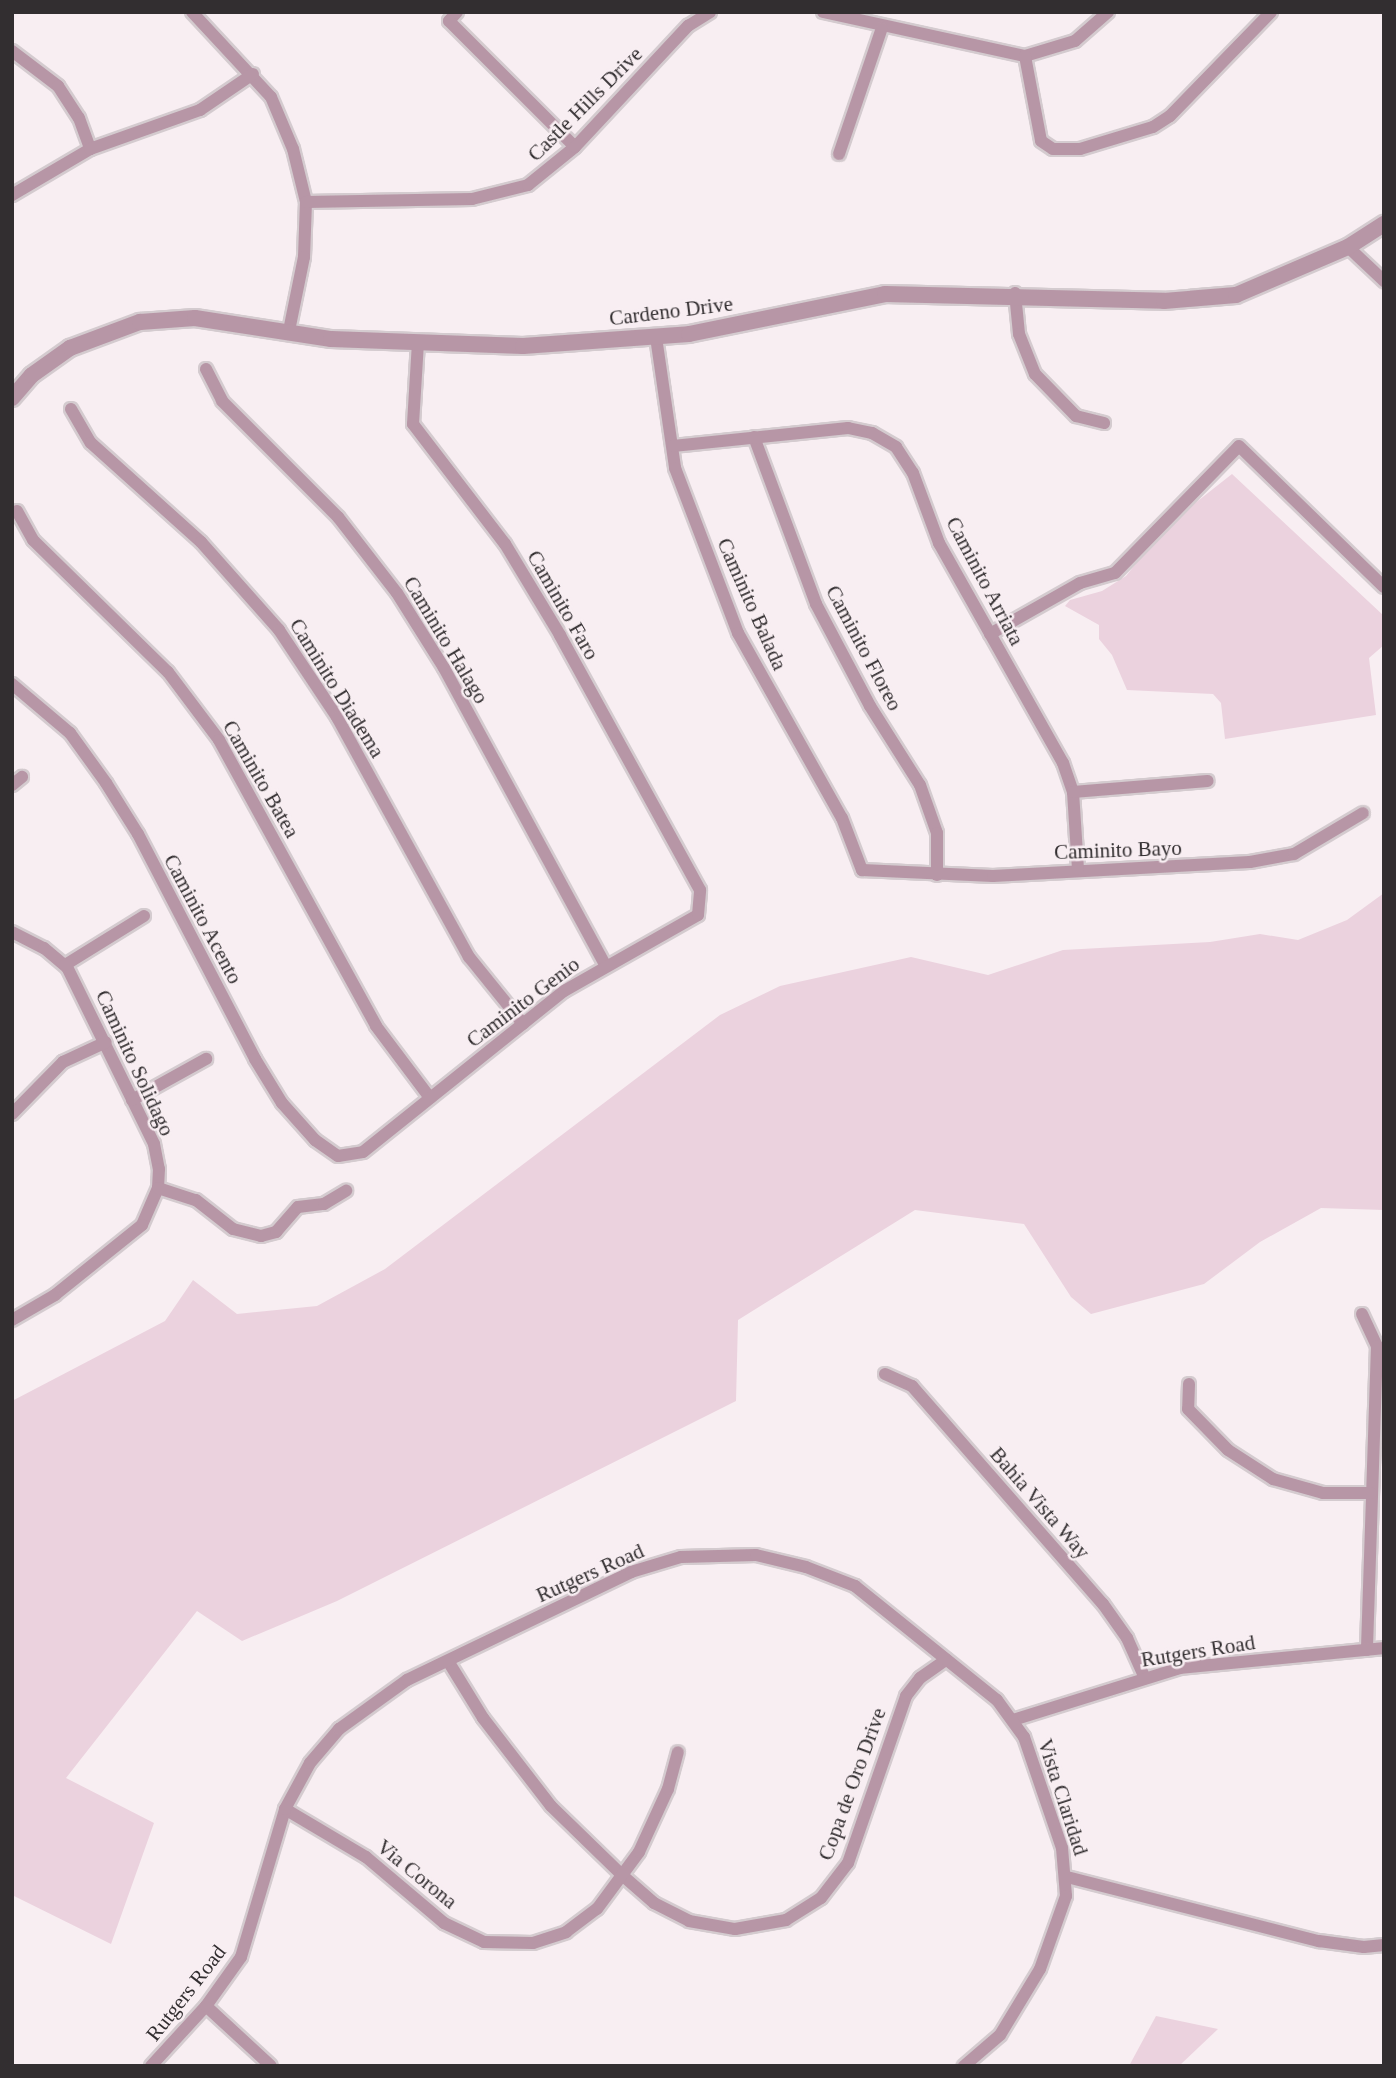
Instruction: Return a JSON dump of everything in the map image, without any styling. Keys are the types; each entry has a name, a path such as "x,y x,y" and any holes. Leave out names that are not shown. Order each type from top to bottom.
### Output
{"street":[{"path":"192,12 253,74 271,97 293,149 306,202 304,257 289,331"},
{"name":"Castle Hills Drive","path":"306,202 495,195 528,185 575,147 688,26 710,12"},
{"path":"823,12 882,29 1025,56 1075,41 1108,12"},
{"path":"1025,56 1041,141 1053,149 1080,149 1153,127 1170,116 1271,12"},
{"path":"453,17 575,147"},
{"path":"839,154 882,29"},
{"path":"12,51 58,86 79,118 90,149"},
{"path":"12,195 90,149 200,110 253,74"},
{"name":"Cardeno Drive","path":"12,398 32,375 70,348 139,322 195,318 331,339 523,346 656,337 886,294 1015,293 1164,301 1236,295 1348,247 1384,224"},
{"path":"1348,247 1384,281"},
{"path":"1015,293 1019,334 1035,374 1076,416 1104,424"},
{"name":"Caminito Balada","path":"656,337 675,468 738,633 842,817 862,870"},
{"name":"Caminito Faro","path":"418,342 413,424 505,544 700,890"},
{"name":"Caminito Halago","path":"206,369 222,401 338,517 397,593 444,668 605,965"},
{"name":"Caminito Diadema","path":"71,409 91,443 201,542 279,630 337,717 470,957 523,1024"},
{"name":"Caminito Arriata","path":"673,446 848,428 872,433 896,447 913,473 939,543 1063,763 1073,792 1078,869"},
{"name":"Caminito Floreo","path":"754,437 816,604 870,706 920,785 937,834 937,875"},
{"path":"990,634 1080,583 1115,573 1239,446 1384,587"},
{"name":"Caminito Batea","path":"17,511 33,540 168,672 219,740 376,1026 430,1098"},
{"name":"Caminito Acento","path":"12,684 69,733 106,783 282,1103 326,1149 348,1157 363,1152"},
{"path":"1073,792 1208,781"},
{"name":"Caminito Bayo","path":"862,870 937,875 1182,868 1294,854 1363,813"},
{"name":"Caminito Genio","path":"363,1152 523,1024 605,965 698,915 700,890"},
{"path":"65,965 144,916"},
{"name":"Caminito Solidago","path":"12,932 44,948 65,965 106,1042 154,1144 158,1188 142,1225 55,1295 12,1320"},
{"path":"12,1114 56,1067 106,1042"},
{"path":"132,1100 205,1059"},
{"path":"158,1188 196,1200 233,1229 261,1236 276,1232 298,1207 324,1204 346,1191"},
{"path":"1362,1314 1377,1346 1367,1650"},
{"name":"Bahia Vista Way","path":"886,1374 912,1386 1103,1604 1127,1638 1144,1676"},
{"path":"1189,1384 1188,1409 1202,1425 1228,1450 1273,1479 1323,1493 1371,1493"},
{"name":"Rutgers Road","path":"151,2066 206,2006 241,1957 285,1809 310,1763 339,1729 398,1685 631,1572 681,1557 756,1555 806,1567 855,1586 997,1700 1013,1720 1144,1676 1180,1668 1384,1648"},
{"name":"Copa de Oro Drive","path":"448,1661 483,1718 551,1806 622,1875 654,1903 689,1921 734,1929 786,1920 821,1898 848,1863 906,1696 920,1678 946,1660"},
{"name":"Vista Claridad","path":"964,2066 1000,2035 1040,1969 1066,1896 1067,1877 1062,1848 1024,1737 1013,1720"},
{"name":"Via Corona","path":"285,1809 366,1857 444,1923 484,1942 533,1943 566,1932 597,1909 639,1852 668,1789 678,1752"},
{"path":"1067,1877 1319,1941 1364,1947 1384,1945"},
{"path":"206,2006 271,2066"}],"shaded area":[{"path":"1232,474 1384,616 1384,645 1369,658 1376,715 1225,739 1221,703 1213,694 1127,690 1112,655 1099,639 1099,625 1065,606 1070,600 1102,591 1126,576 1166,526"},
{"path":"1384,893 1384,1210 1321,1208 1260,1242 1204,1284 1091,1314 1071,1297 1024,1224 915,1210 738,1320 736,1401 337,1601 242,1641 197,1611 66,1778 154,1823 111,1944 12,1895 12,1401 165,1321 193,1280 237,1314 317,1306 385,1269 720,1015 780,986 911,957 988,975 1063,950 1210,942 1260,934 1298,940 1347,920"},
{"path":"1156,2016 1218,2029 1179,2066 1129,2066"}]}
